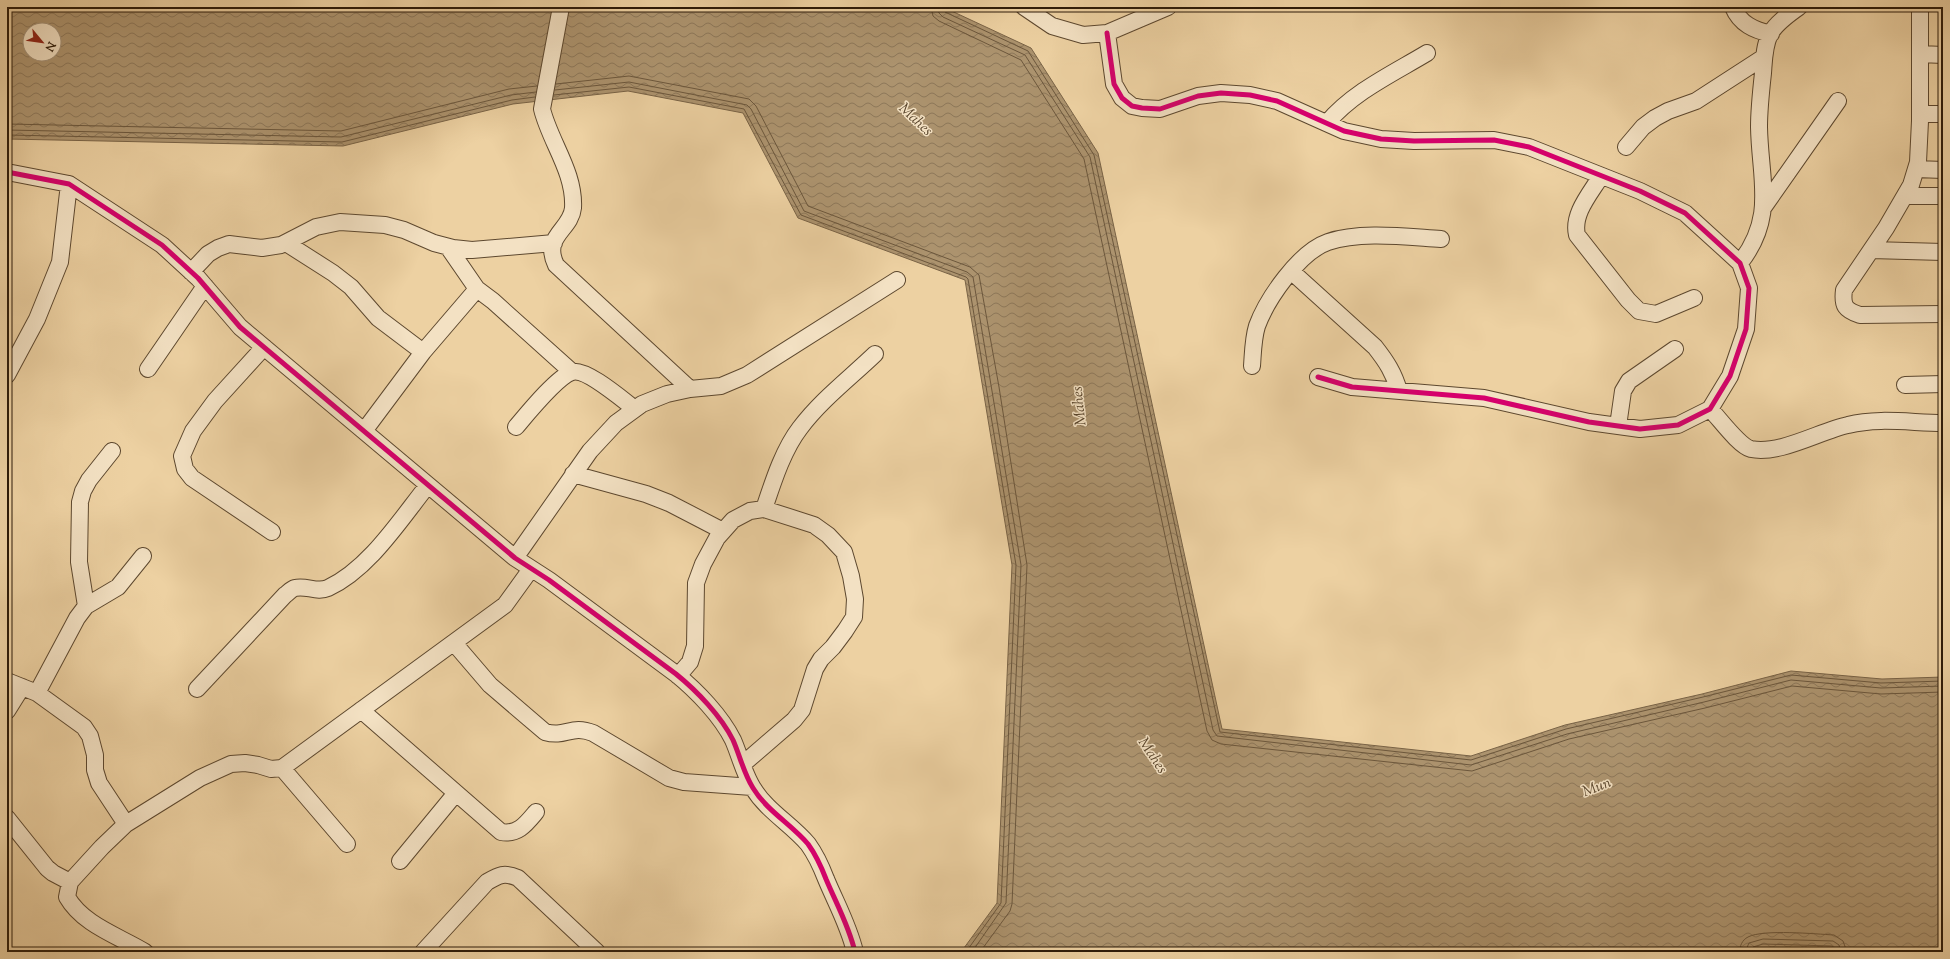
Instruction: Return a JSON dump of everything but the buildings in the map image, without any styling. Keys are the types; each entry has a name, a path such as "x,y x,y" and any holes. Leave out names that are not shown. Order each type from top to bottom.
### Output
{"street":[{"path":"561,7 542,109 544,120 562,157 573,192 572,214 554,243 552,255 556,265 690,389"},
{"path":"1024,7 1052,26 1082,35 1107,33 1168,7"},
{"path":"1733,7 1736,16 1750,27 1757,31 1771,34"},
{"path":"1740,263 1750,250 1758,233 1763,208 1764,192 1759,128 1765,50 1771,34 1788,15 1799,7"},
{"path":"1920,7 1920,114 1918,162 1911,185 1905,196 1844,290 1843,303 1848,311 1860,315 1943,314"},
{"path":"1107,33 1114,84 1122,98 1132,106 1160,109 1198,96 1221,93 1250,95 1277,102 1344,131 1381,139 1414,141 1494,140 1529,147 1640,191 1685,213 1740,263 1748,288 1746,329 1730,376 1710,409 1678,426 1640,428 1618,426 1589,422 1484,398 1352,387 1318,377"},
{"path":"1326,123 1353,97 1427,53"},
{"path":"1920,54 1943,55"},
{"path":"1626,147 1643,127 1655,118 1668,111 1696,101 1764,58"},
{"path":"1763,208 1838,101"},
{"path":"1920,114 1943,114"},
{"path":"1916,169 1943,170"},
{"path":"7,172 69,184 162,245 205,286 240,327 515,558 549,580 678,676 692,689 724,726 732,738 752,787 768,808 807,844 816,856 842,916 850,950"},
{"path":"1601,176 1577,216 1575,226 1577,235 1628,300 1639,311 1656,314 1694,298"},
{"path":"7,375 37,318 60,262 69,184"},
{"path":"1905,196 1943,196"},
{"path":"191,272 208,254 229,244 262,248 281,245 316,227 340,222 385,225 404,230 434,243 448,247 472,250 554,243"},
{"path":"1252,366 1257,327 1266,307 1279,285 1311,252 1328,242 1370,236 1441,239"},
{"path":"286,243 333,273 350,287 378,318 422,352"},
{"path":"448,247 477,289 572,372"},
{"path":"1871,250 1943,252"},
{"path":"1291,271 1375,347 1386,360 1395,376 1399,391"},
{"path":"515,558 590,451 616,423 642,404 667,394 690,389 721,386 747,375 897,280"},
{"path":"148,369 205,286"},
{"path":"364,431 422,352 477,289"},
{"path":"264,347 215,402 202,419 193,431 182,456 185,469 192,478 272,532"},
{"path":"1618,426 1623,391 1629,381 1675,349"},
{"path":"764,509 771,488 787,452 800,428 816,410 875,354"},
{"path":"516,427 543,397 563,378 572,372 579,372 589,376 634,410"},
{"path":"1905,385 1943,384"},
{"path":"1710,409 1740,442 1750,449 1784,446 1849,424 1883,421 1943,423"},
{"path":"86,606 79,562 80,502 83,491 89,480 112,452"},
{"path":"573,474 646,494 669,503 723,531"},
{"path":"197,689 285,595 294,588 304,587 315,590 327,588 365,563 428,485"},
{"path":"678,676 690,662 695,646 696,583 703,564 723,531 733,520 750,510 764,509 814,525 828,535 844,552 854,591 854,617 833,647 821,659 815,669 802,710 743,764"},
{"path":"7,711 30,690 86,606 118,587 143,556"},
{"path":"145,952 107,932 72,906 67,897 70,882 102,847 126,824 218,768 231,764 245,763 271,769 282,768 505,605 531,569"},
{"path":"454,643 490,685 545,732 554,734 575,729 584,729 594,733 658,773 679,781 752,787"},
{"path":"7,680 30,690 84,727 90,736 96,755 95,770 99,783 126,824"},
{"path":"360,710 501,832 509,834 523,828 536,812"},
{"path":"282,768 347,844"},
{"path":"400,861 456,793"},
{"path":"7,818 47,868 70,882"},
{"path":"423,952 487,882 498,876 508,874 518,878 597,952"}],"water":[{"path":"7,7 943,7 1031,48 1098,153 1222,729 1471,756 1565,725 1702,694 1791,671 1882,679 1943,677 1943,952 1763,948 1747,952 961,952 997,903 1012,565 965,280 798,218 743,113 628,91 513,104 343,146 7,139"}],"cycle path":[{"path":"1107,33 1114,84 1122,98 1132,106 1160,109 1198,96 1221,93 1250,95 1277,101 1344,131 1381,139 1414,141 1494,140 1529,147 1640,191 1685,213 1740,263 1749,288 1746,329 1730,376 1710,409 1678,425 1640,429 1589,422 1484,398 1352,387 1318,377"},
{"path":"7,172 69,184 162,245 198,278 240,327 515,558 549,580 676,674 692,688 708,704 728,731 753,788 765,804 801,837 813,852 846,924 855,952"}],"water label":[{"name":"Mahes","path":"915,120"},
{"name":"Mahes","path":"1080,406"},
{"name":"Mahes","path":"1152,756"},
{"name":"Mun","path":"1597,788"}]}
